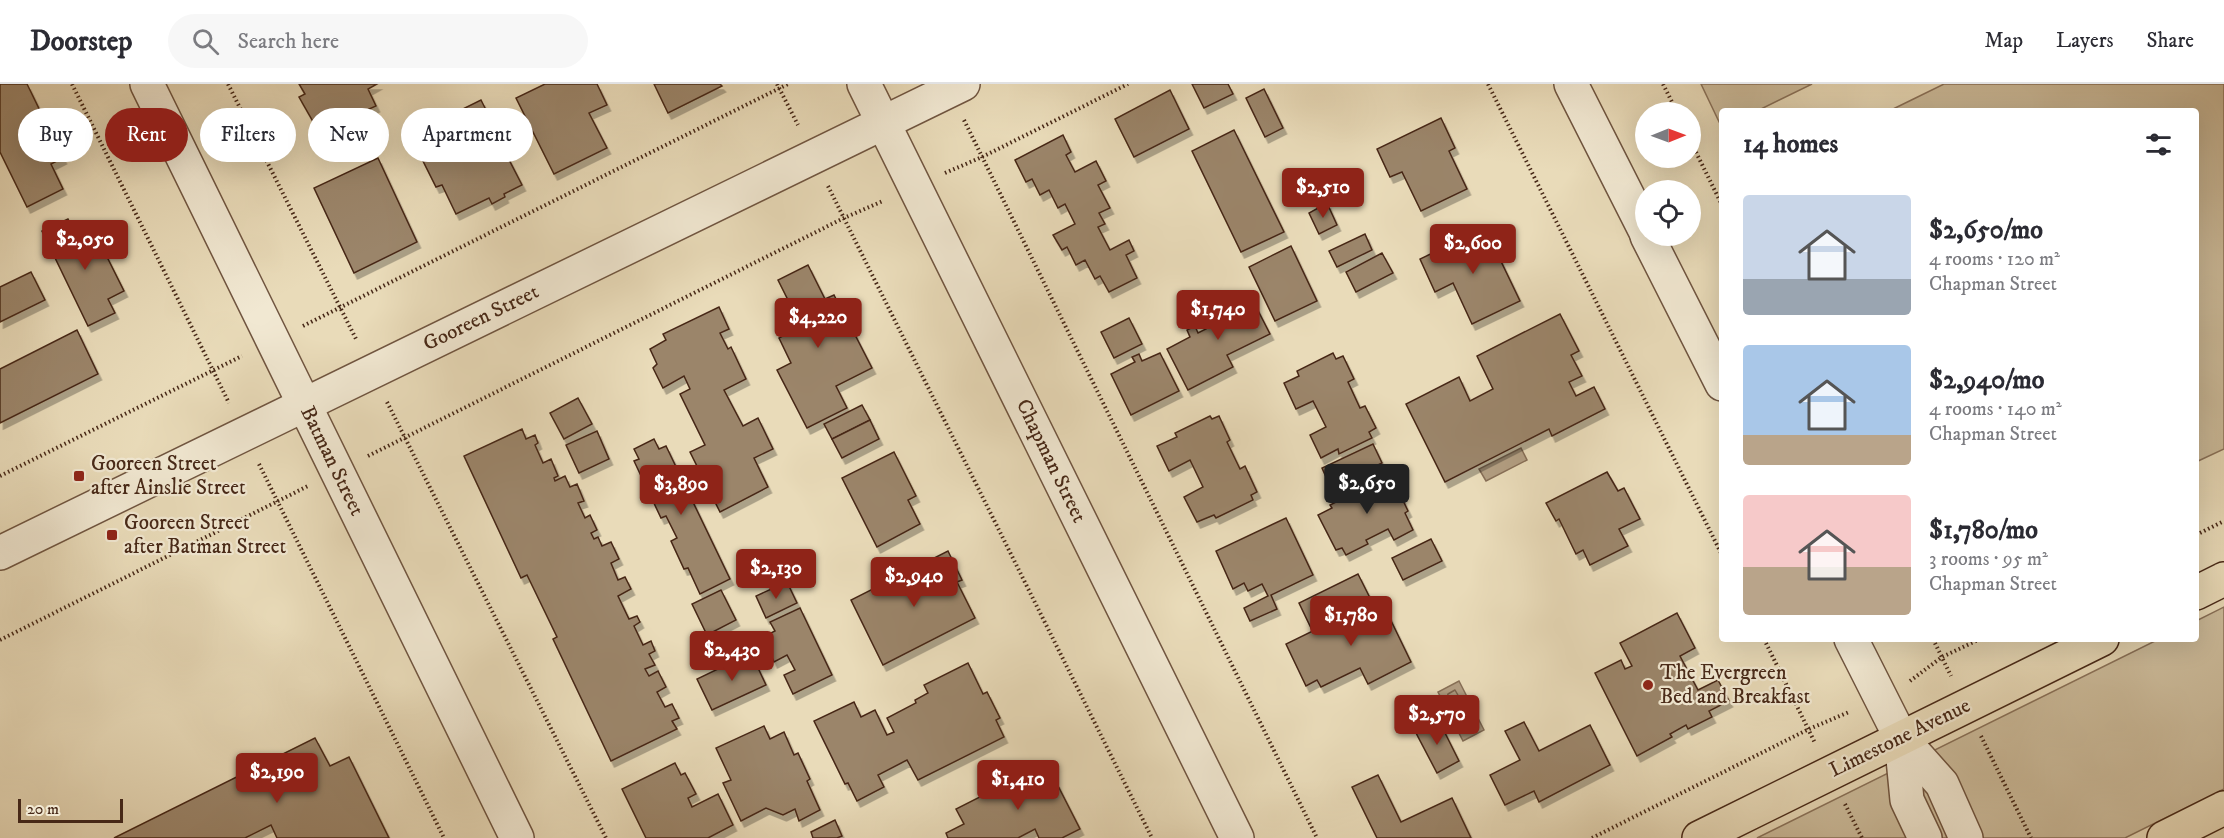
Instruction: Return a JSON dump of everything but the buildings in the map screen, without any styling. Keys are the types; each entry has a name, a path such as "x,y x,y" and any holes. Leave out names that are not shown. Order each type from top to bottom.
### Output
{"main road":[{"path":"2199,591 2224,579"},
{"name":"Limestone Avenue","path":"1699,838 2096,642"},
{"path":"2164,838 2224,808"}],"street":[{"name":"Batman Street","path":"147,84 517,838"},
{"name":"Chapman Street","path":"864,84 1237,838"},
{"name":"Gooreen Street","path":"0,553 963,84"},
{"path":"1571,84 1635,212"},
{"path":"1652,246 1719,378"},
{"path":"1853,642 1901,738 1942,784 1966,838"},
{"path":"1901,738 1907,800 1925,838"}],"path":[{"path":"228,84 606,838"},
{"path":"0,476 788,84"},
{"path":"1128,84 982,157 1317,838"},
{"path":"1488,84 1719,549"},
{"path":"1663,84 1672,102"},
{"path":"1701,162 1719,199"},
{"path":"0,640 844,218 1152,838"},
{"path":"2199,534 2224,521"},
{"path":"1766,642 1809,729"},
{"path":"1934,642 1954,682"},
{"path":"1913,679 1942,657 1974,642"},
{"path":"1592,838 1809,729 1841,716"},
{"path":"1979,732 2031,838"},
{"path":"1842,798 1862,838"}],"shaded area":[{"path":"1701,84 1812,84 1763,108 1719,108 1719,122"},
{"path":"1944,84 2224,84 2224,449 2199,461 2199,108 1895,108"},
{"path":"2224,607 2224,789 2125,838 1757,838 2153,642 2199,642 2199,620"}],"water":[{"path":"1521,448 1527,460 1486,481 1479,469"},
{"path":"1459,681 1484,730 1463,741 1438,692"}],"place":[{"name":"Gooreen Street after Ainslie Street","path":"79,476"},
{"name":"Gooreen Street after Batman Street","path":"112,535"},
{"name":"The Evergreen Bed and Breakfast","path":"1648,685"}]}
